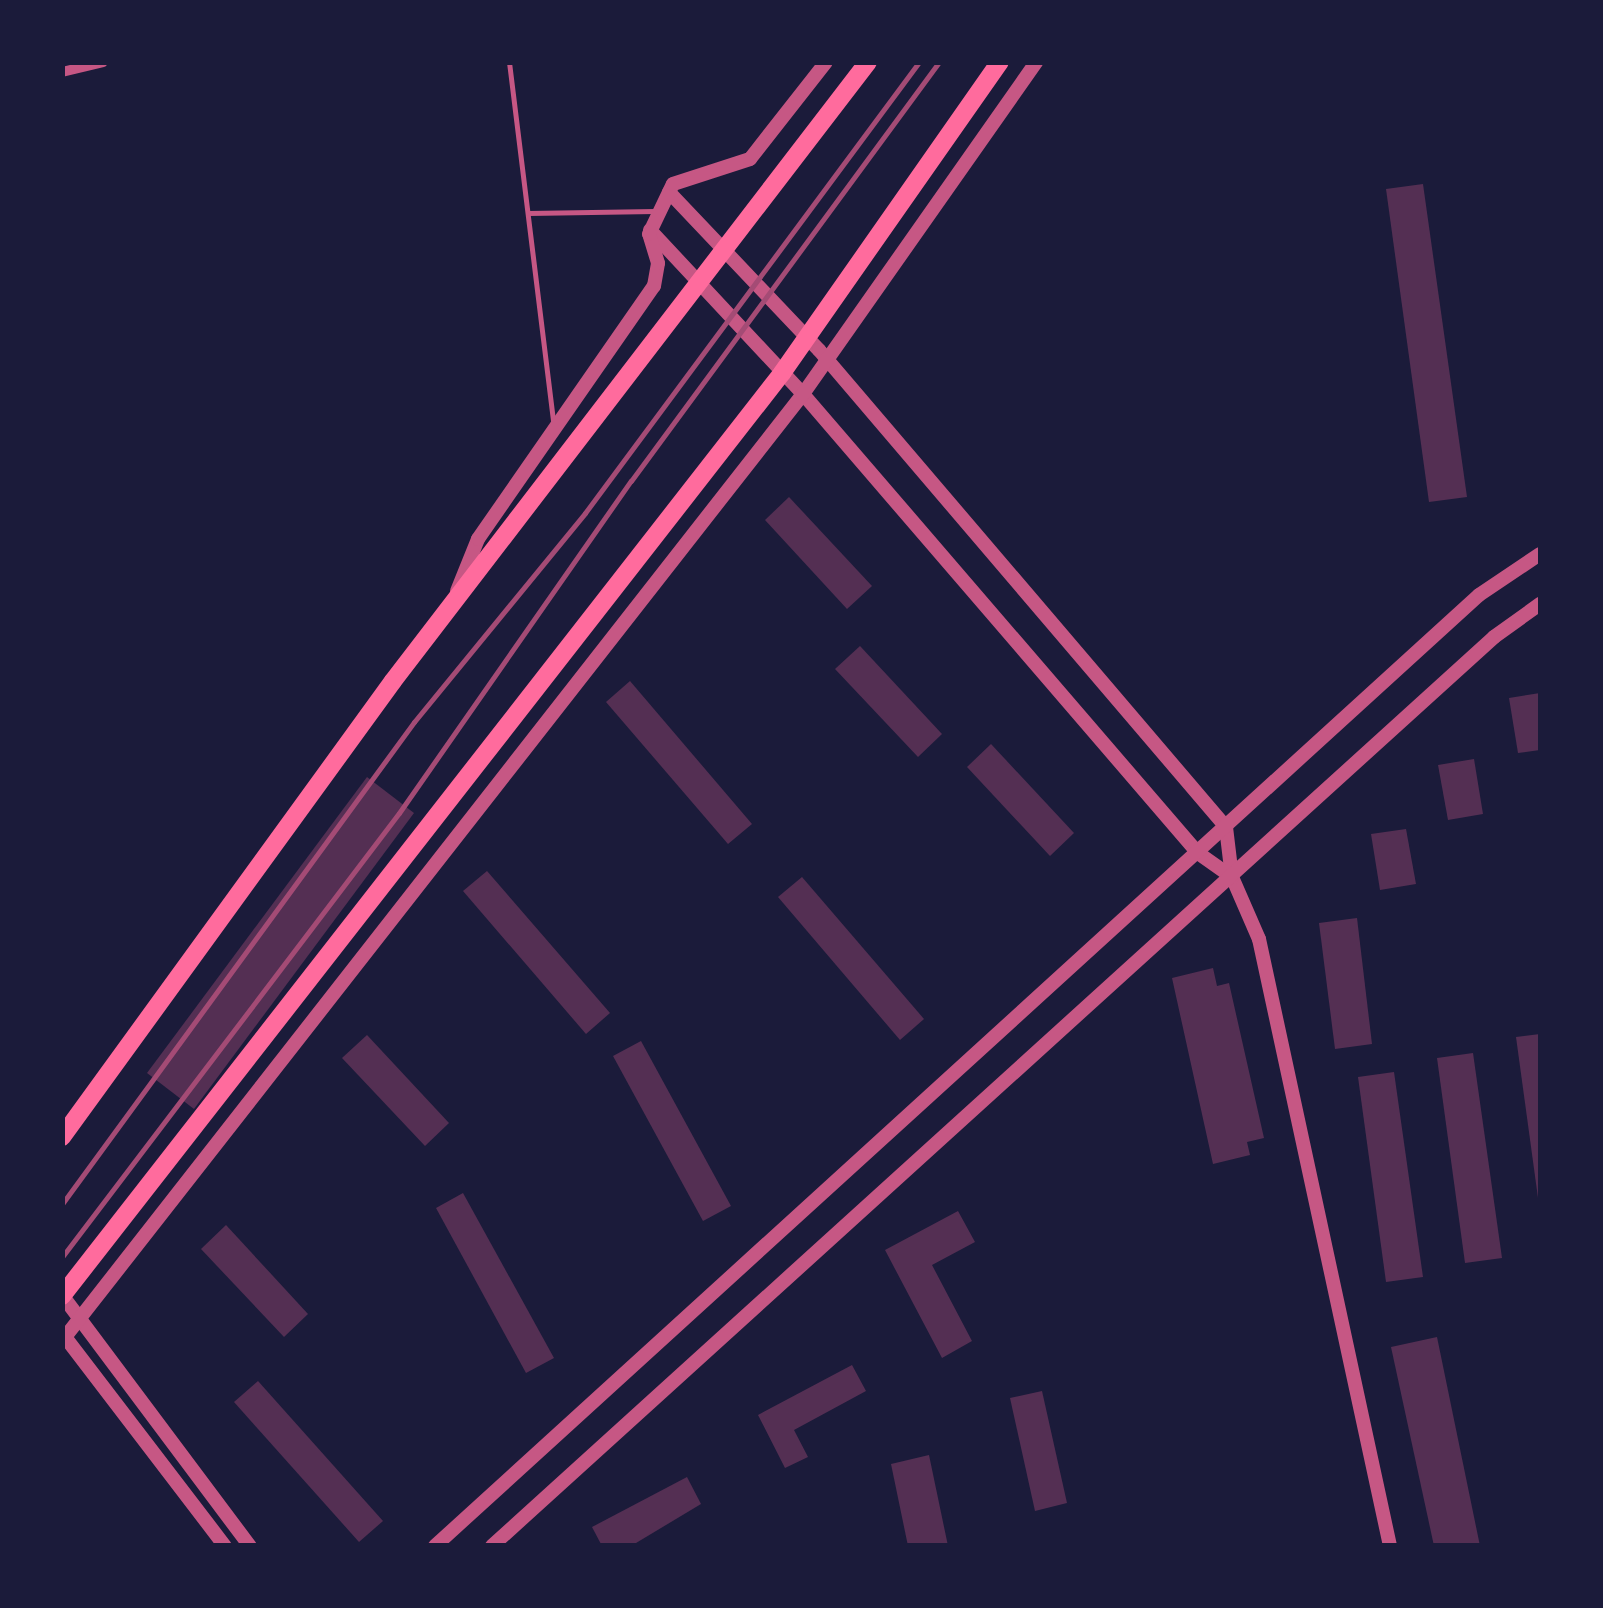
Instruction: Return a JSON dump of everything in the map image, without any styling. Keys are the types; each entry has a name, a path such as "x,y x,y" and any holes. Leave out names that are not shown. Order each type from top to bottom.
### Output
{"highway":[{"path":"62,1136 449,610 868,62"},
{"path":"63,1296 782,372 1000,62"}],"street":[{"path":"62,72 103,62"},
{"path":"449,610 478,539 656,282 650,230 669,192 681,177 750,158 826,62"},
{"path":"226,1546 63,1337 803,394 1036,62"},
{"path":"669,192 807,336 1226,827 1232,877 1259,940 1390,1546"},
{"path":"650,230 803,394 1198,853 1232,877"},
{"path":"436,1546 1479,595 1540,554"},
{"path":"492,1546 1494,637 1540,604"},
{"path":"63,1296 250,1546"}],"lane":[{"path":"510,62 554,427"},
{"path":"528,214 659,212"}],"building":[{"path":"1423,184 1467,497 1429,502 1386,189"},
{"path":"789,497 872,586 847,609 765,520"},
{"path":"860,646 942,734 918,757 835,669"},
{"path":"630,681 752,824 728,844 606,702"},
{"path":"1540,693 1540,750 1518,753 1509,698"},
{"path":"991,744 1074,833 1050,856 967,767"},
{"path":"1474,759 1483,814 1448,820 1438,765"},
{"path":"367,777 414,813 194,1109 147,1073"},
{"path":"1406,829 1416,884 1380,890 1371,834"},
{"path":"487,871 610,1013 586,1034 463,891"},
{"path":"802,877 924,1019 900,1040 778,897"},
{"path":"1357,918 1372,1044 1335,1049 1319,923"},
{"path":"1213,968 1217,986 1229,983 1264,1138 1247,1142 1250,1155 1213,1164 1172,978"},
{"path":"1540,1034 1540,1198 1538,1198 1516,1037"},
{"path":"367,1035 449,1123 425,1146 342,1058"},
{"path":"641,1041 731,1206 703,1221 613,1056"},
{"path":"1473,1053 1502,1258 1465,1263 1437,1058"},
{"path":"1394,1072 1423,1277 1386,1282 1358,1077"},
{"path":"463,1193 554,1358 526,1373 436,1208"},
{"path":"958,1211 975,1242 932,1265 972,1341 942,1358 885,1250"},
{"path":"226,1225 308,1314 284,1337 201,1249"},
{"path":"1437,1337 1480,1546 1434,1546 1391,1347"},
{"path":"852,1365 866,1391 794,1430 808,1457 785,1468 758,1415"},
{"path":"258,1381 383,1521 359,1542 234,1402"},
{"path":"1042,1391 1067,1503 1035,1511 1010,1398"},
{"path":"929,1455 948,1546 908,1546 891,1464"},
{"path":"687,1477 701,1504 631,1546 602,1546 592,1527"}],"railway":[{"path":"62,1204 414,722 585,513 919,62"},
{"path":"62,1257 399,813 631,481 939,62"}]}
